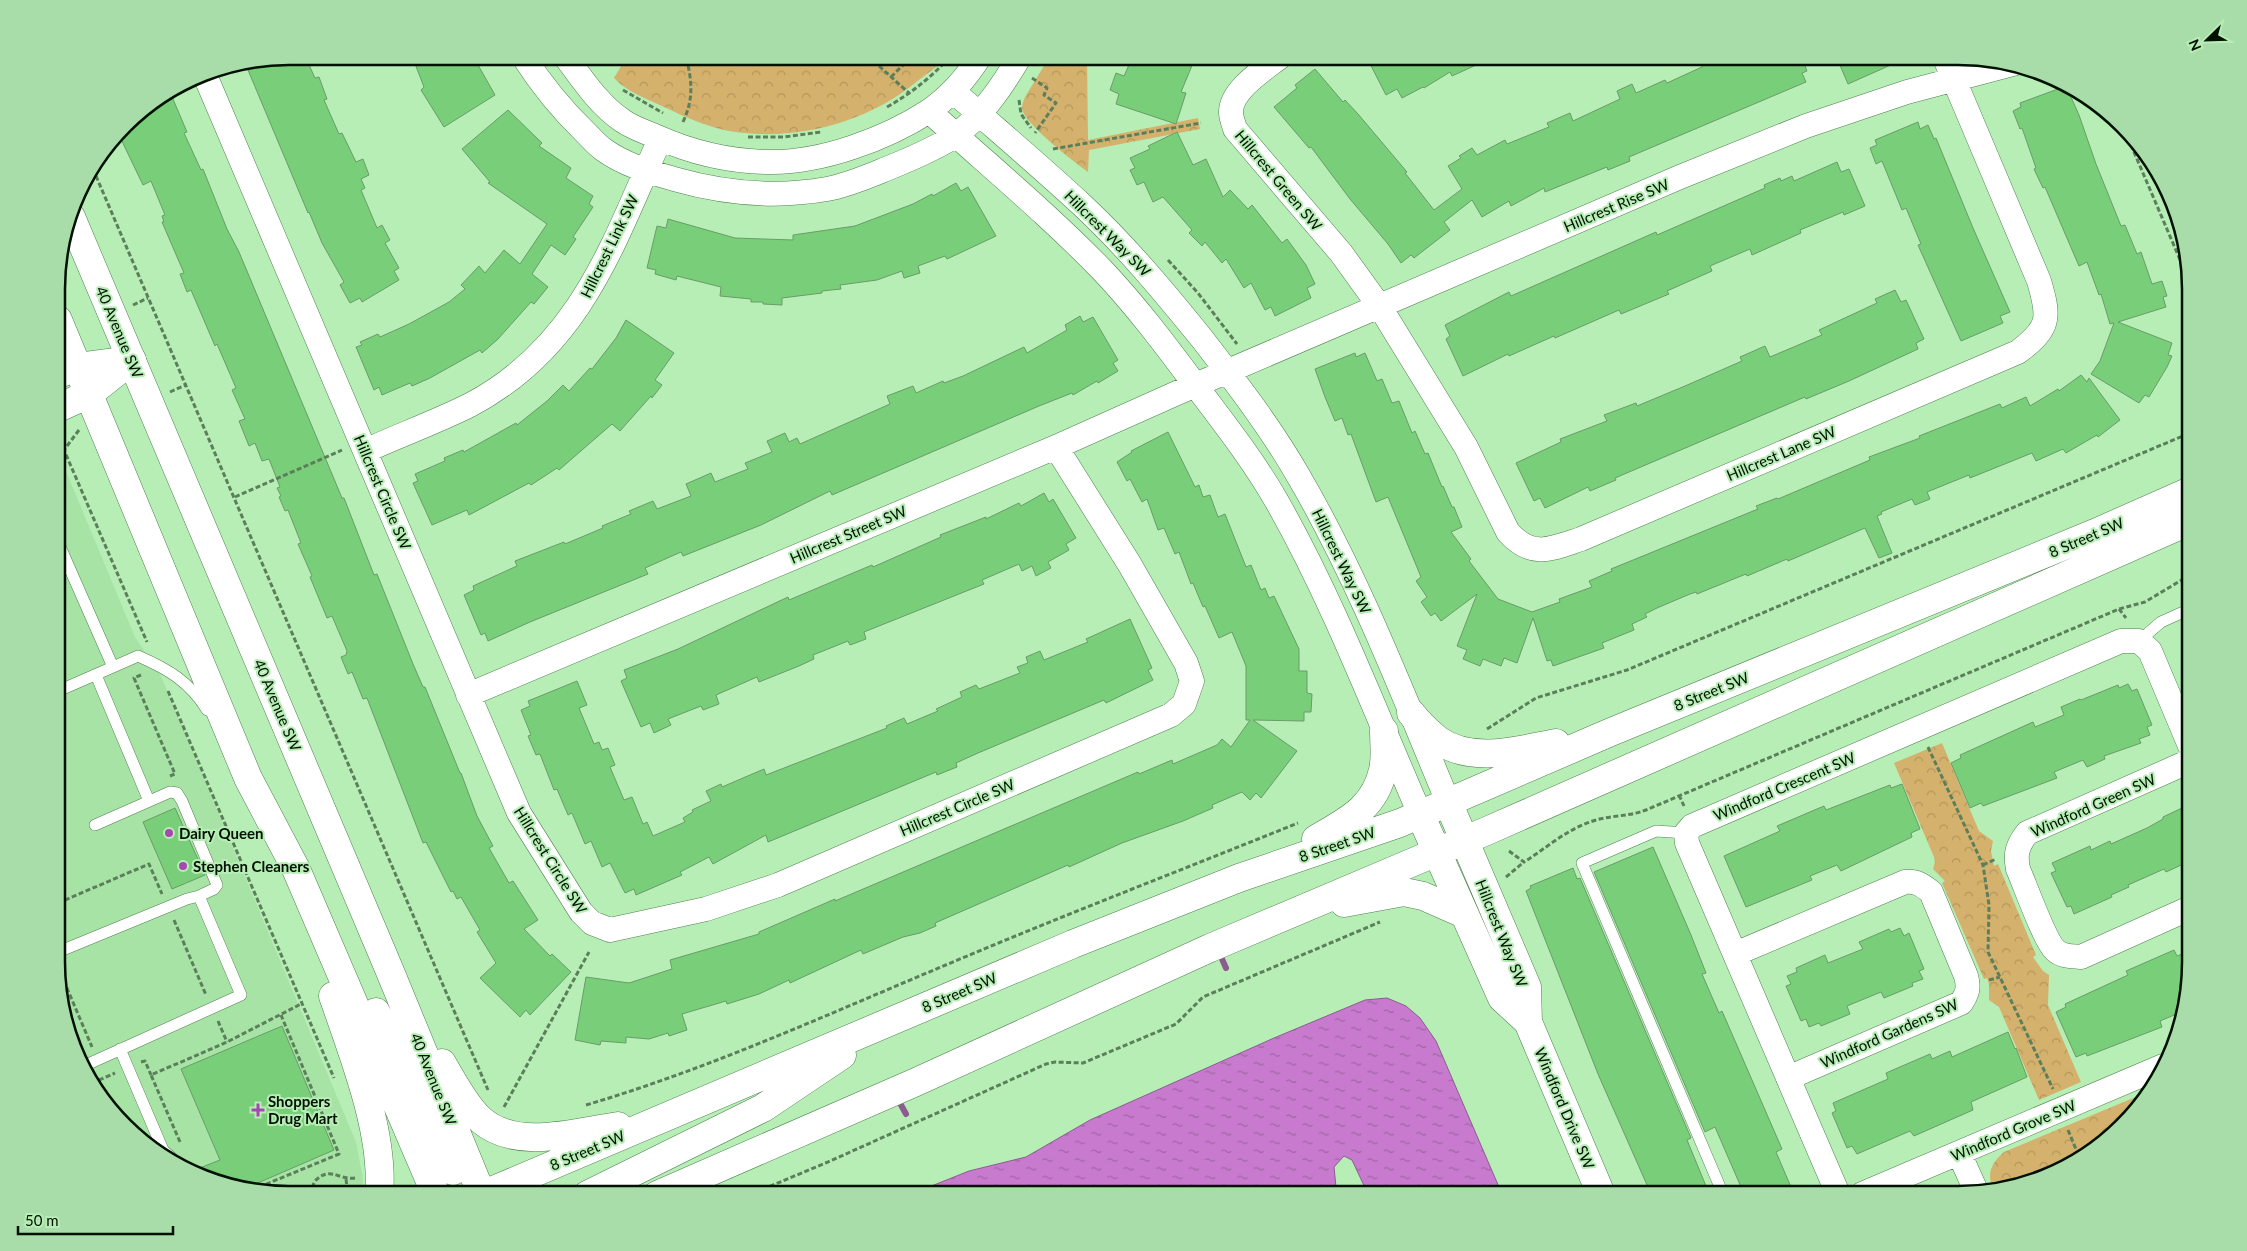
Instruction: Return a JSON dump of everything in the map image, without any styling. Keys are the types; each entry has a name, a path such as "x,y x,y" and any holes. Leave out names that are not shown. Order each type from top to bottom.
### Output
{"main road":[{"name":"40 Avenue SW","path":"75,225 389,969 478,1186"},
{"path":"65,355 68,370 89,394 316,947 372,1116 380,1176 369,1186"},
{"path":"68,370 132,360"},
{"path":"65,405 89,394 132,360"},
{"name":"8 Street SW","path":"503,1186 1073,944 1239,878 1420,814 1611,732 2095,533 2182,495"},
{"name":"8 Street SW","path":"678,1186 916,1082 1281,917 1464,840 2182,525"},
{"path":"1411,713 1428,732 1440,741 1469,752 1515,751 1611,732"},
{"path":"1239,878 1305,845 1364,809 1375,793 1384,769 1384,731"},
{"path":"248,778 296,868 359,976 427,1112 460,1186"},
{"name":"Hillcrest Way SW","path":"1448,802 1527,987 1528,1022"},
{"name":"Hillcrest Way SW","path":"1420,814 1502,998 1528,1022"},
{"path":"296,868 432,1186"},
{"path":"1281,917 1404,892 1423,896 1464,914"},
{"path":"389,969 456,1088 480,1120 508,1136 547,1137 659,1119"},
{"path":"605,1186 763,1108 895,1019"},
{"name":"Windford Drive SW","path":"1528,1022 1598,1186"}],"street":[{"path":"529,65 561,109 603,150 646,171 723,190 761,194 796,193 828,189 864,178 906,161 955,135 980,114 1026,65"},
{"path":"572,65 594,95 623,121 694,151 711,155 772,162 808,158 847,150 898,128 922,106 953,91 973,65"},
{"name":"Hillcrest Green SW","path":"1269,65 1246,83 1234,100 1231,112 1235,128 1322,230 1380,307"},
{"path":"1948,65 1955,80"},
{"name":"Hillcrest Rise SW","path":"1228,371 1680,177 1797,130 1907,92 1997,68"},
{"name":"Hillcrest Lane SW","path":"1380,307 1466,447 1508,532 1518,543 1531,549 1552,549 1581,539 2018,352 2035,340 2044,324 2047,308 2039,281 1955,80"},
{"name":"Hillcrest Circle SW","path":"207,81 355,450 468,695 519,812 568,894 592,923 610,930 628,928 706,909 778,885 1171,715 1184,704 1192,681 1186,663 1130,565 1056,447"},
{"name":"Hillcrest Way SW","path":"953,91 1083,206 1124,248 1166,294 1228,371 1261,417 1299,476 1355,583 1448,802"},
{"name":"Hillcrest Way SW","path":"922,106 1054,224 1102,270 1144,317 1245,453 1276,500 1332,611 1420,814"},
{"name":"Hillcrest Link SW","path":"355,450 470,404 508,380 533,361 565,326 592,288 613,246 660,138"},
{"name":"Hillcrest Street SW","path":"468,695 1056,447 1228,371"},
{"name":"Windford Crescent SW","path":"1686,833 1692,826 2121,641 2139,641"},
{"path":"2139,641 2150,652 2182,727"},
{"name":"Windford Green SW","path":"2182,765 2027,833 2020,842 2016,858 2018,870 2048,939 2055,950 2066,956 2081,957 2182,912"},
{"path":"1686,833 1687,843 1835,1186"},
{"name":"Windford Gardens SW","path":"1735,954 1905,882 1922,884 1930,892 1934,901 1966,976 1967,995 1961,1003 1788,1078"},
{"name":"Windford Grove SW","path":"1881,1186 2154,1070"},
{"path":"1960,1153 1973,1186"}],"lane":[{"path":"65,558 112,667"},
{"path":"2139,641 2161,622 2182,613"},
{"path":"65,688 138,656 156,663 185,681 201,699 248,778"},
{"path":"96,675 149,801"},
{"path":"65,949 168,906 199,896 214,889 217,885 177,793 170,792 95,825"},
{"path":"1686,833 1656,831 1582,863 1720,1186"},
{"path":"89,1063 241,995 199,896"},
{"path":"120,1049 158,1143"}],"path":[{"path":"688,65 692,89 690,105 682,121 690,125"},
{"path":"878,65 922,106"},
{"path":"891,77 903,65"},
{"path":"883,109 910,94 943,65"},
{"path":"1029,65 1032,77 1047,88 1044,95 1056,103 1035,134"},
{"path":"1027,85 1032,77"},
{"path":"619,87 652,108 667,115"},
{"path":"1023,93 1018,103 1021,112 1035,134 1041,138"},
{"path":"1014,111 1021,112"},
{"path":"1052,149 1201,122"},
{"path":"744,136 784,137 824,131"},
{"path":"1047,144 1059,154"},
{"path":"2133,149 2180,259"},
{"path":"96,176 492,1099"},
{"path":"1165,257 1198,293 1235,342"},
{"path":"131,306 148,298"},
{"path":"170,392 186,385"},
{"path":"65,449 81,428"},
{"path":"1480,732 1536,698 1626,670 2182,436"},
{"path":"235,497 355,450"},
{"path":"65,452 336,1084"},
{"path":"1506,877 1524,862 1574,828 1589,822 1641,812 2119,609 2145,602 2182,580"},
{"path":"143,674 134,678 175,774 143,787"},
{"path":"1907,699 1983,865 1990,905 1988,952 2047,1075 2077,1151"},
{"path":"585,1106 716,1061 1026,932 1301,822"},
{"path":"1509,851 1524,862"},
{"path":"65,900 149,864 227,1042"},
{"path":"771,1186 838,1158 1046,1064 1055,1062 1083,1063 1176,1024 1203,997 1381,922"},
{"path":"497,1105 502,1111 589,952"},
{"path":"66,987 105,1077"},
{"path":"181,1145 151,1075 227,1042 301,1004"},
{"path":"265,1185 339,1154 281,1014"},
{"path":"313,1186 314,1182 325,1173 333,1173 369,1186"},
{"path":"346,1179 347,1186"}],"shaded area":[{"path":"65,469 135,637 161,676 356,1142 363,1179 362,1186 275,1186 245,1182 217,1174 190,1163 153,1140 121,1110 95,1074 82,1048 69,1006 65,976"}],"green space":[{"path":"622,65 938,65 895,98 849,120 799,132 774,134 724,130 701,123 638,95 614,78"},
{"path":"1045,65 1087,65 1088,140 1198,118 1200,129 1089,150 1088,172 1043,135 1027,119 1022,106 1025,97"},
{"path":"1942,743 1979,831 1993,841 1991,851 1994,866 1998,864 2036,955 2033,957 2043,971 2049,975 2048,1005 2081,1082 2039,1100 1999,1007 1989,1000 1987,978 1984,979 1942,883 1945,881 1933,869 1934,857 1894,763"},
{"path":"2137,1096 2106,1130 2070,1156 2030,1174 1991,1183 1990,1173 1993,1164 2004,1152"}],"water":[{"path":"1387,998 1406,1006 1420,1018 1436,1041 1499,1186 1364,1186 1352,1160 1344,1156 1334,1167 1336,1186 932,1186 969,1171 1026,1157 1090,1120 1274,1038 1365,1000"}],"building":[{"path":"275,65 309,65 315,78 319,77 327,99 324,100 339,134 342,133 356,162 363,159 369,175 361,179 365,188 361,190 377,228 382,225 390,240 385,243 399,268 394,271 399,280 362,302 360,298 350,303 340,285 344,282 308,213 248,70"},
{"path":"415,65 478,65 495,95 444,127 421,90 424,87"},
{"path":"1129,65 1192,65 1181,92 1186,93 1176,124 1116,104 1119,94 1110,90 1116,73 1124,76"},
{"path":"1371,65 1476,65 1452,76 1450,72 1424,88 1402,98 1397,89 1386,95"},
{"path":"1701,65 1805,65 1807,71 1802,73 1806,82 1629,157 1630,161 1608,170 1607,167 1545,192 1544,188 1511,206 1509,201 1482,217 1472,200 1444,222 1450,230 1414,258 1411,255 1401,263 1311,147 1309,148 1274,107 1297,88 1295,85 1315,69 1343,102 1345,100 1358,114 1407,172 1405,173 1434,210 1462,189 1448,166 1472,148 1477,155 1505,140 1507,144 1549,127 1547,123 1570,113 1573,121 1620,99 1617,91 1632,84 1636,93 1665,80 1667,83 1702,67"},
{"path":"1840,65 1891,65 1848,84"},
{"path":"2058,89 2070,95 2121,226 2125,225 2137,254 2141,252 2152,284 2162,281 2167,296 2163,297 2166,307 2118,322 2172,343 2168,355 2172,356 2167,367 2149,397 2145,395 2139,403 2091,374 2100,361 2114,323 2110,324 2101,294 2099,295 2087,262 2079,266 2045,187 2043,188 2034,169 2036,168 2022,128 2020,129 2013,111 2021,107 2020,103"},
{"path":"173,98 187,132 184,133 201,170 203,169 227,229 239,252 342,498 344,498 374,575 377,574 413,664 423,687 425,687 477,816 493,846 489,848 509,883 513,881 538,920 524,929 550,956 552,954 571,972 530,1015 526,1010 520,1017 480,978 496,963 477,932 480,930 461,897 457,899 453,891 451,892 426,842 423,843 367,698 363,699 352,672 348,674 341,657 346,655 347,651 332,616 327,618 310,577 312,576 298,544 301,543 288,510 285,511 279,497 281,496 277,488 280,487 269,459 262,461 255,443 249,446 239,421 245,419 232,390 236,388 217,344 215,346 191,290 187,292 180,274 184,273 162,222 164,222 162,216 165,215 151,181 143,185 122,140 153,111"},
{"path":"508,110 542,143 539,146 571,168 566,178 593,196 589,204 593,207 573,237 576,239 565,255 551,245 532,274 548,287 534,304 531,302 498,339 482,353 480,350 430,378 412,386 410,383 382,395 379,387 374,390 356,347 362,345 360,342 378,334 380,337 409,324 449,302 465,289 461,285 479,266 485,273 504,250 520,264 547,224 488,183 490,182 462,149"},
{"path":"1918,122 1920,129 1928,125 1934,139 1936,138 2010,312 2000,316 2003,323 1961,341 1918,245 1921,244 1906,208 1902,210 1882,161 1876,164 1870,148 1877,145 1875,140"},
{"path":"1177,132 1193,165 1206,159 1223,197 1230,190 1248,209 1252,205 1282,243 1287,239 1306,265 1315,284 1307,288 1311,298 1275,316 1271,307 1265,310 1251,283 1244,288 1226,259 1222,263 1205,242 1202,246 1189,233 1192,230 1163,197 1153,202 1144,182 1137,185 1130,170 1135,168 1130,158 1150,149 1148,146"},
{"path":"1837,162 1841,172 1849,169 1865,206 1844,215 1843,212 1800,230 1801,233 1752,255 1750,249 1710,266 1712,271 1667,291 1669,294 1621,314 1619,310 1555,338 1554,336 1509,356 1508,354 1463,376 1446,339 1450,336 1445,325 1509,292 1511,296 1656,232 1657,235 1765,188 1764,185 1780,178 1781,181 1792,176 1794,181"},
{"path":"956,183 961,191 968,187 996,236 947,259 945,256 918,266 920,273 904,278 902,271 877,280 840,285 841,289 782,298 782,305 763,304 763,302 751,302 751,299 720,296 721,287 677,276 676,280 655,274 656,270 647,268 657,226 666,228 668,219 735,238 793,240 793,235 855,226 913,204 932,194 933,196"},
{"path":"1895,290 1901,302 1906,300 1924,339 1916,343 1918,349 1849,381 1806,399 1805,397 1615,478 1616,480 1590,491 1588,487 1545,508 1540,498 1534,501 1516,463 1561,442 1560,439 1607,421 1604,415 1636,403 1637,406 1685,386 1742,361 1740,357 1765,346 1770,357 1822,335 1819,330 1877,303 1875,299"},
{"path":"1080,316 1083,322 1093,317 1118,360 1113,363 1118,371 1098,383 1097,381 1073,395 1072,393 1039,406 832,495 830,491 761,525 683,556 681,552 645,568 648,574 488,641 485,633 481,635 464,595 474,590 473,586 517,566 515,561 564,542 565,544 603,528 602,526 631,514 629,511 653,501 657,509 691,496 686,484 711,473 715,482 748,469 745,463 772,452 767,441 785,433 789,442 797,438 800,444 890,404 887,396 913,386 916,393 943,381 944,383 1024,347 1027,353 1067,330 1065,325"},
{"path":"626,320 674,353 655,380 662,385 652,398 651,396 620,431 612,424 559,470 557,468 531,485 529,483 469,515 467,510 432,525 413,483 418,481 415,474 445,461 444,458 463,450 464,452 516,423 517,425 547,401 563,385 569,391 590,368 592,369 616,338"},
{"path":"1355,353 1356,357 1365,353 1377,381 1382,379 1392,403 1399,401 1412,433 1415,431 1425,454 1428,453 1462,527 1451,532 1471,559 1469,561 1498,599 1532,612 1560,602 1559,599 1592,587 1589,581 1612,571 1611,569 1758,509 1756,506 1778,499 1870,460 1869,457 1920,438 1919,436 2000,404 2002,408 2026,397 2030,406 2058,389 2059,391 2081,375 2087,382 2089,378 2120,420 2098,437 2097,435 2066,453 2063,449 2036,461 2032,453 1970,478 1969,475 1927,492 1930,499 1915,505 1912,499 1881,512 1882,514 1877,516 1892,553 1879,558 1865,528 1788,561 1787,559 1747,576 1746,574 1657,608 1645,614 1647,617 1632,624 1634,630 1602,643 1604,648 1553,666 1551,660 1547,661 1533,618 1517,663 1504,658 1501,666 1483,659 1480,666 1463,659 1467,650 1457,646 1477,594 1441,621 1435,613 1431,616 1421,602 1427,597 1416,581 1421,577 1388,497 1376,502 1351,434 1348,435 1342,418 1335,421 1325,397 1315,369"},
{"path":"1168,432 1195,487 1199,485 1203,497 1210,495 1218,517 1225,514 1246,567 1251,565 1261,590 1265,588 1269,598 1274,596 1299,649 1299,671 1307,671 1307,693 1312,694 1311,712 1304,712 1304,721 1253,720 1297,751 1261,798 1256,793 1250,800 1242,792 1212,805 1213,808 1183,821 1122,843 1069,867 1068,865 935,923 936,926 920,933 903,937 863,954 861,950 790,983 789,980 759,994 727,1004 726,1001 682,1014 687,1030 669,1036 668,1033 649,1039 626,1037 626,1043 601,1041 600,1045 575,1040 586,977 629,983 672,969 670,960 759,934 759,932 835,899 835,901 1138,772 1139,774 1172,760 1173,764 1217,745 1222,739 1231,747 1250,720 1246,720 1246,666 1232,632 1219,638 1205,606 1203,607 1193,583 1191,584 1179,552 1175,554 1164,528 1158,530 1147,499 1142,502 1130,479 1127,481 1117,462 1131,451"},
{"path":"1044,493 1049,502 1053,499 1076,538 1066,544 1069,550 1048,562 1051,568 1036,576 1032,566 1022,571 1019,564 982,580 984,584 864,632 866,639 850,645 848,641 813,655 814,659 799,666 759,682 757,677 716,695 719,704 703,710 701,706 668,719 671,725 654,733 650,723 641,727 621,681 627,678 624,670 678,649 788,597 789,600 872,565 873,567 941,537 940,535 986,517 986,519 1019,503 1021,506"},
{"path":"1130,619 1152,668 1148,670 1153,680 1106,703 1104,700 978,753 956,763 957,767 937,775 936,772 768,842 766,835 713,864 709,857 680,872 682,875 636,895 634,889 625,893 610,863 602,867 591,841 585,844 572,813 568,815 557,789 554,790 540,754 536,755 528,736 531,735 521,710 530,706 528,701 577,681 587,705 579,708 594,744 599,742 602,750 608,748 615,765 610,767 624,800 632,797 643,824 647,822 653,836 685,822 683,818 693,812 692,810 711,801 706,791 721,784 722,787 764,769 766,775 887,728 886,726 904,718 907,724 938,711 936,709 962,697 960,692 976,685 979,689 1020,673 1017,667 1028,663 1026,657 1040,651 1044,660 1088,642 1086,639"},
{"path":"2128,684 2132,691 2137,689 2152,725 2147,727 2150,735 2139,739 2141,743 2104,756 2105,759 2087,767 2083,760 2054,772 2057,778 1983,806 1981,803 1970,808 1951,763 1961,758 1960,755 2033,722 2035,727 2064,715 2061,707 2118,685 2119,688"},
{"path":"1902,784 1920,829 1911,833 1912,837 1841,871 1837,865 1810,876 1812,880 1746,907 1724,856 1780,831 1777,826 1824,806 1826,810 1890,785 1891,788"},
{"path":"175,808 205,875 172,889 143,822"},
{"path":"2182,808 2182,865 2166,872 2164,869 2128,885 2129,887 2111,895 2112,897 2074,914 2071,906 2067,907 2051,873 2056,871 2052,863 2090,846 2091,850 2110,841 2111,844 2147,828 2163,819 2163,817"},
{"path":"1653,847 1706,973 1702,974 1719,1013 1722,1011 1782,1149 1776,1152 1791,1186 1741,1186 1715,1127 1705,1132 1594,872"},
{"path":"1573,868 1577,879 1580,878 1691,1138 1687,1140 1706,1186 1647,1186 1598,1074 1526,891 1531,888 1530,886"},
{"path":"1900,928 1904,936 1909,933 1924,969 1919,971 1923,979 1912,983 1913,986 1884,998 1881,992 1847,1006 1850,1014 1821,1026 1819,1023 1809,1027 1806,1019 1801,1021 1786,986 1791,984 1787,976 1797,972 1796,968 1825,955 1828,963 1863,949 1859,942 1889,929 1891,932"},
{"path":"2174,950 2177,956 2182,954 2182,976 2176,1014 2160,1021 2162,1027 2087,1056 2086,1053 2076,1057 2056,1012 2066,1007 2065,1004 2128,975 2126,971"},
{"name":"Shoppers Drug Mart","path":"282,1026 334,1150 257,1184 245,1182 200,1168 220,1160 181,1069"},
{"path":"2008,1032 2027,1077 1971,1102 1973,1110 1914,1136 1910,1131 1857,1154 1852,1146 1847,1148 1832,1113 1836,1111 1833,1103 1888,1079 1886,1073 1930,1054 1932,1059 1950,1051 1952,1057"}],"waterway":[{"path":"1222,959 1226,968"},
{"path":"901,1105 906,1114"}],"place":[{"name":"Dairy Queen","path":"169,833"},
{"name":"Stephen Cleaners","path":"183,866"},
{"name":"Shoppers Drug Mart","path":"258,1110"}]}
